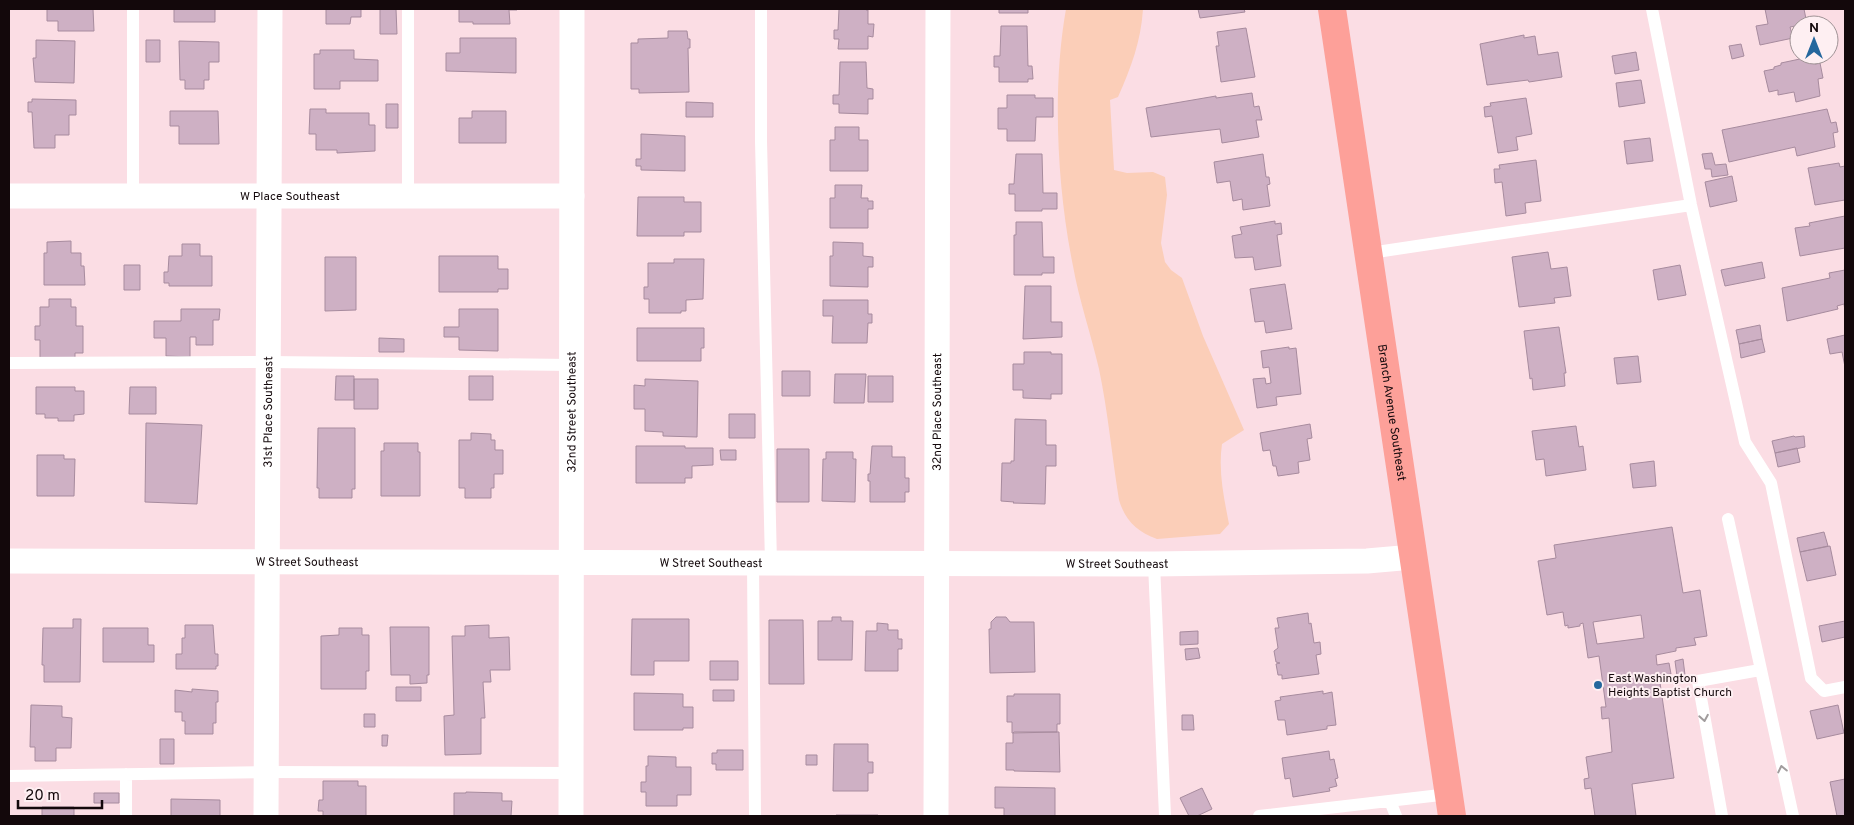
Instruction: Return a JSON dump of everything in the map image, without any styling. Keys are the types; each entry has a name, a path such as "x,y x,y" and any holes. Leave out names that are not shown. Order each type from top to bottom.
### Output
{"highway":[{"name":"Branch Avenue Southeast","path":"1332,9 1370,253 1413,557 1451,805"}],"street":[{"name":"31st Place Southeast","path":"266,816 270,9"},
{"name":"32nd Street Southeast","path":"571,816 572,9"},
{"name":"32nd Place Southeast","path":"936,816 938,9"},
{"name":"W Place Southeast","path":"9,196 572,196"},
{"name":"W Street Southeast","path":"9,561 1154,564 1367,561 1413,557"}],"lane":[{"path":"133,9 133,196"},
{"path":"408,9 408,196"},
{"path":"755,816 762,563 761,9"},
{"path":"1652,9 1691,206 1746,442 1771,483 1811,678 1824,692 1845,687"},
{"path":"1370,253 1691,206"},
{"path":"9,362 268,362 572,366"},
{"path":"1728,519 1793,816"},
{"path":"1154,564 1165,816"},
{"path":"1722,816 1698,681 1760,670"},
{"path":"9,776 266,772 571,773"},
{"path":"126,774 126,816"},
{"path":"1390,801 1396,816"},
{"path":"1259,816 1390,801 1451,805"}],"shaded area":[{"path":"1066,9 1143,9 1138,43 1131,65 1118,97 1110,100 1114,170 1127,173 1153,172 1165,177 1167,195 1161,243 1165,262 1171,270 1182,278 1203,336 1244,430 1222,444 1221,474 1229,524 1220,534 1157,539 1143,533 1128,519 1119,500 1102,385 1076,279 1063,204 1058,138 1058,104 1059,71"}],"building":[{"path":"47,9 93,9 94,31 58,31 58,21 47,21"},
{"path":"174,9 215,9 215,22 174,22"},
{"path":"326,9 361,9 361,17 351,17 350,24 326,24"},
{"path":"380,9 396,9 397,34 380,34"},
{"path":"459,9 517,10 509,10 510,24 473,24 473,22 459,22"},
{"path":"839,9 868,10 868,24 874,24 873,37 868,36 868,49 838,49 839,39 834,39 834,30 838,30"},
{"path":"999,9 1028,9 1028,13 999,13"},
{"path":"1198,9 1244,9 1245,12 1200,18"},
{"path":"1765,9 1804,9 1805,15 1789,15 1789,39 1760,45 1756,26 1768,24"},
{"path":"1001,26 1027,26 1028,66 1032,66 1033,79 1028,79 1028,82 999,82 999,67 994,67 994,56 1000,56"},
{"path":"1246,28 1255,77 1221,82 1216,46 1219,46 1217,32"},
{"path":"668,31 687,31 688,39 690,39 690,48 688,48 689,92 639,93 639,89 631,89 631,43 638,43 638,39 668,38"},
{"path":"1524,35 1524,38 1535,36 1538,55 1558,52 1562,77 1487,85 1480,44"},
{"path":"460,38 516,38 516,73 446,71 446,53 460,53"},
{"path":"36,40 75,41 74,83 35,82 33,58 36,58"},
{"path":"146,40 160,40 160,62 146,62"},
{"path":"179,41 219,42 219,62 209,62 209,80 204,80 204,89 185,89 185,80 180,80"},
{"path":"1741,44 1744,56 1732,59 1729,46"},
{"path":"320,50 354,50 354,59 378,60 378,81 340,81 340,89 314,89 314,54 320,54"},
{"path":"1636,52 1639,70 1615,74 1612,56"},
{"path":"1789,61 1789,65 1820,65 1823,78 1818,79 1820,96 1796,102 1794,92 1778,95 1778,90 1769,92 1764,71 1774,69 1774,67 1781,65 1781,63"},
{"path":"840,62 866,62 867,88 873,89 873,99 868,99 868,114 839,113 839,104 833,104 833,95 839,95"},
{"path":"1641,80 1645,103 1619,107 1616,83"},
{"path":"1252,93 1254,107 1259,106 1262,120 1256,120 1259,137 1222,143 1220,129 1151,137 1146,108 1216,96 1216,98"},
{"path":"1007,95 1035,95 1035,98 1053,98 1053,117 1036,117 1035,141 1007,141 1007,129 998,129 998,108 1007,108"},
{"path":"1526,98 1532,134 1516,137 1518,150 1498,153 1492,116 1485,117 1484,107 1491,106 1490,103"},
{"path":"32,99 76,100 76,115 69,115 69,135 55,135 55,148 34,148 32,112 28,112 28,102 32,102"},
{"path":"686,102 713,103 713,117 686,117"},
{"path":"386,104 398,104 398,128 386,128"},
{"path":"310,109 326,109 326,113 369,113 369,125 375,125 375,151 337,153 337,150 316,150 316,134 309,134"},
{"path":"1827,109 1831,123 1836,122 1838,132 1833,133 1835,147 1797,156 1795,147 1729,162 1722,130"},
{"path":"170,111 218,111 219,144 179,144 179,126 170,126"},
{"path":"472,111 506,111 506,143 459,143 459,118 472,118"},
{"path":"835,127 859,127 859,140 868,140 868,171 830,171 830,140 835,140"},
{"path":"641,134 685,136 685,171 641,170 641,166 636,166 636,159 641,159"},
{"path":"1650,138 1653,161 1627,164 1624,141"},
{"path":"1712,153 1715,165 1726,164 1728,175 1712,177 1711,169 1705,169 1702,154"},
{"path":"1016,154 1042,154 1043,193 1057,193 1057,209 1015,211 1015,194 1009,194 1009,184 1014,184"},
{"path":"1263,154 1266,177 1269,177 1270,184 1267,185 1270,206 1243,210 1242,199 1233,201 1230,181 1217,183 1214,162"},
{"path":"1536,160 1541,201 1525,203 1526,213 1506,216 1502,182 1495,183 1494,169 1500,169 1499,165"},
{"path":"1839,163 1840,167 1845,166 1845,200 1815,205 1808,168"},
{"path":"1732,176 1737,201 1710,207 1705,182"},
{"path":"835,185 862,185 861,198 868,198 868,201 873,201 873,209 868,209 868,228 830,228 830,198 835,198"},
{"path":"638,197 684,197 684,202 701,202 701,232 684,232 684,236 637,236"},
{"path":"1845,216 1845,248 1800,256 1795,228 1810,226 1809,223"},
{"path":"1275,221 1275,224 1281,223 1282,234 1277,235 1281,266 1255,270 1253,257 1235,258 1232,236 1242,234 1240,227"},
{"path":"1016,222 1042,222 1043,257 1054,257 1054,273 1014,275 1014,235 1016,235"},
{"path":"71,241 71,253 81,253 81,266 84,266 85,285 44,285 44,253 47,253 47,242"},
{"path":"833,242 863,243 863,256 873,257 873,267 868,267 868,287 830,286 830,256 833,256"},
{"path":"182,244 200,244 200,256 212,256 212,286 169,286 169,283 164,283 164,272 168,272 169,256 182,256"},
{"path":"1548,252 1551,269 1567,267 1571,296 1554,298 1555,303 1519,307 1512,257"},
{"path":"439,256 498,256 498,269 508,269 508,289 498,289 498,292 439,292"},
{"path":"325,257 356,257 356,310 325,311"},
{"path":"674,259 704,259 703,299 686,300 686,311 681,311 681,313 649,313 649,299 644,299 644,287 648,287 648,263 674,263"},
{"path":"1762,262 1765,278 1725,286 1721,270"},
{"path":"124,265 140,265 140,290 124,290"},
{"path":"1680,265 1686,295 1658,300 1653,270"},
{"path":"1845,270 1845,311 1844,304 1837,306 1838,309 1787,321 1782,288 1830,278 1829,273"},
{"path":"1285,284 1292,329 1266,333 1264,321 1255,322 1250,289"},
{"path":"1025,286 1051,286 1051,322 1062,322 1062,337 1023,339"},
{"path":"49,299 71,299 71,307 76,307 76,326 83,326 83,353 75,353 75,358 40,359 40,340 35,340 35,326 40,326 40,307 49,307"},
{"path":"823,300 868,300 868,314 872,314 872,323 868,323 867,343 832,343 833,316 823,316"},
{"path":"181,309 220,309 219,320 213,320 213,345 196,345 196,337 190,337 190,357 166,356 166,338 154,338 154,321 181,321"},
{"path":"459,309 498,309 498,351 459,350 459,337 444,337 444,327 459,327"},
{"path":"1760,325 1762,339 1739,344 1736,330"},
{"path":"1559,327 1566,373 1564,373 1565,386 1533,390 1524,331"},
{"path":"637,328 704,328 704,348 701,348 701,361 637,361"},
{"path":"1845,335 1845,367 1842,352 1830,354 1827,339"},
{"path":"379,338 404,339 404,352 379,352"},
{"path":"1762,339 1765,352 1741,358 1739,344"},
{"path":"1289,347 1289,349 1296,348 1301,394 1276,397 1277,405 1257,408 1253,379 1265,378 1266,384 1271,383 1269,367 1263,368 1261,351"},
{"path":"1024,352 1062,354 1062,394 1051,394 1051,399 1023,398 1023,390 1013,390 1013,364 1024,364"},
{"path":"1638,356 1641,382 1617,384 1614,358"},
{"path":"782,371 810,371 810,396 782,396"},
{"path":"835,374 866,374 864,403 834,403"},
{"path":"336,376 354,376 354,400 335,400"},
{"path":"469,376 493,376 493,400 469,400"},
{"path":"868,376 893,376 893,402 868,402"},
{"path":"354,379 378,379 378,409 354,409"},
{"path":"645,379 698,381 697,437 663,436 663,432 645,431 645,409 634,409 634,385 645,386"},
{"path":"36,387 75,387 75,391 84,391 84,414 74,415 74,421 58,421 58,418 45,418 45,414 36,414"},
{"path":"130,387 156,387 156,414 129,414"},
{"path":"729,414 755,414 755,438 729,438"},
{"path":"1015,419 1046,420 1046,445 1056,445 1056,466 1046,466 1045,504 1001,501 1002,463 1014,461"},
{"path":"146,423 202,425 197,504 145,502"},
{"path":"1310,424 1312,438 1307,439 1310,460 1298,462 1299,473 1278,476 1276,466 1273,466 1270,450 1263,451 1260,433"},
{"path":"1576,426 1579,447 1583,446 1586,470 1546,476 1544,459 1536,460 1532,431"},
{"path":"318,428 355,428 355,489 352,489 352,498 319,498 319,488 317,488"},
{"path":"471,433 491,434 491,440 495,440 495,450 503,450 503,474 494,474 494,488 491,488 491,498 465,498 465,488 459,488 459,440 471,440"},
{"path":"1794,436 1804,436 1805,447 1775,453 1772,441"},
{"path":"384,443 418,443 418,452 420,452 420,496 381,496 381,451 384,451"},
{"path":"636,446 713,448 713,465 692,466 692,478 685,478 685,483 636,483"},
{"path":"872,446 892,446 892,457 905,457 905,478 909,478 909,492 905,492 905,502 870,502 868,474 870,474"},
{"path":"1797,448 1800,462 1778,467 1775,453"},
{"path":"777,449 809,449 809,502 777,502"},
{"path":"720,450 736,450 736,460 721,460"},
{"path":"826,452 853,452 853,459 856,459 855,502 822,501 823,459 826,459"},
{"path":"37,455 64,455 64,459 75,459 74,496 37,496"},
{"path":"1654,461 1656,486 1633,488 1630,464"},
{"path":"1672,527 1683,593 1700,590 1707,636 1694,638 1696,645 1676,648 1676,651 1656,655 1657,665 1669,663 1671,674 1659,676 1674,778 1632,784 1636,816 1595,816 1591,788 1585,789 1584,779 1589,778 1586,757 1612,752 1609,718 1602,719 1601,707 1606,707 1599,656 1588,658 1583,623 1580,626 1568,628 1568,625 1565,626 1563,612 1547,615 1538,561 1556,558 1554,545","holes":["1641,615 1644,638 1597,644 1593,622"]},
{"path":"1824,532 1828,546 1800,552 1797,538"},
{"path":"1830,546 1836,575 1807,581 1800,552"},
{"path":"1308,613 1314,643 1320,642 1321,654 1316,655 1319,674 1282,679 1282,675 1278,675 1276,664 1280,663 1276,662 1274,651 1278,648 1275,628 1279,628 1277,618"},
{"path":"832,617 841,617 841,621 853,621 852,660 818,660 818,621 832,621"},
{"path":"996,617 1006,617 1010,622 1034,622 1035,672 990,673 989,629 991,629 991,622"},
{"path":"73,619 81,619 80,682 44,682 44,665 42,665 43,628 73,628"},
{"path":"632,619 689,619 689,661 654,661 654,675 631,675"},
{"path":"769,620 803,620 804,684 769,684"},
{"path":"1845,621 1845,637 1822,642 1819,626"},
{"path":"877,623 888,624 888,630 898,630 898,639 902,639 902,649 898,649 898,671 865,671 866,631 877,631"},
{"path":"185,625 213,625 215,654 218,654 218,666 216,666 216,669 176,669 176,654 182,654 182,638 185,638"},
{"path":"489,625 489,638 509,637 510,670 490,670 491,682 483,682 485,718 481,718 481,754 445,755 444,716 454,715 452,636 465,636 465,626"},
{"path":"390,627 429,627 429,675 427,675 427,683 410,684 410,675 391,675"},
{"path":"103,628 148,628 148,645 154,645 154,662 103,662"},
{"path":"339,628 362,628 362,635 369,635 369,671 366,671 366,689 321,689 321,636 339,635"},
{"path":"1198,631 1198,644 1180,645 1180,632"},
{"path":"1198,648 1200,658 1186,660 1185,649"},
{"path":"1683,659 1685,675 1677,676 1675,661"},
{"path":"710,661 738,661 738,680 710,680"},
{"path":"396,687 421,687 421,701 396,701"},
{"path":"192,689 218,691 216,723 213,723 213,734 185,734 185,721 182,721 182,712 175,712 175,690 192,692"},
{"path":"713,690 734,690 734,701 713,701"},
{"path":"1323,691 1323,694 1332,692 1336,725 1327,726 1327,729 1287,735 1285,720 1278,720 1275,701 1281,700 1280,697"},
{"path":"634,693 683,694 683,707 693,707 693,728 683,728 683,730 634,730"},
{"path":"1014,694 1060,694 1060,724 1057,724 1057,732 1012,733 1012,722 1007,722 1007,696 1014,696"},
{"path":"31,705 62,706 62,717 72,718 71,748 56,748 56,761 35,761 35,747 30,747"},
{"path":"1838,705 1844,733 1817,739 1810,711"},
{"path":"364,714 375,714 375,727 364,727"},
{"path":"1182,715 1193,715 1194,730 1182,730"},
{"path":"1014,732 1059,732 1060,772 1006,770 1006,743 1013,743"},
{"path":"382,735 388,735 387,746 382,746"},
{"path":"160,739 174,739 174,764 160,764"},
{"path":"834,744 868,744 868,762 873,762 873,773 868,773 868,791 833,791"},
{"path":"717,750 743,750 743,770 716,770 716,764 712,764 712,753 717,753"},
{"path":"1329,751 1330,760 1334,759 1338,778 1335,779 1337,786 1329,788 1330,791 1293,797 1290,778 1285,779 1282,758"},
{"path":"806,755 817,755 817,765 806,765"},
{"path":"648,756 676,757 676,767 691,767 691,795 677,795 677,806 646,806 646,792 641,792 641,782 646,782"},
{"path":"1845,779 1845,816 1837,816 1830,782"},
{"path":"323,781 358,781 358,786 366,786 366,816 323,816 323,811 318,811 319,800 323,800"},
{"path":"995,787 1055,788 1055,816 1004,816 1004,808 995,808"},
{"path":"1202,788 1212,809 1197,816 1189,816 1180,798"},
{"path":"94,793 119,793 119,803 94,803"},
{"path":"454,793 502,793 502,801 512,801 511,816 454,816"},
{"path":"171,799 220,800 220,816 171,816"},
{"path":"42,807 74,807 74,816 42,816"},
{"path":"878,815 878,816 836,816"}],"place":[{"name":"East Washington Heights Baptist Church","path":"1598,685"}]}
